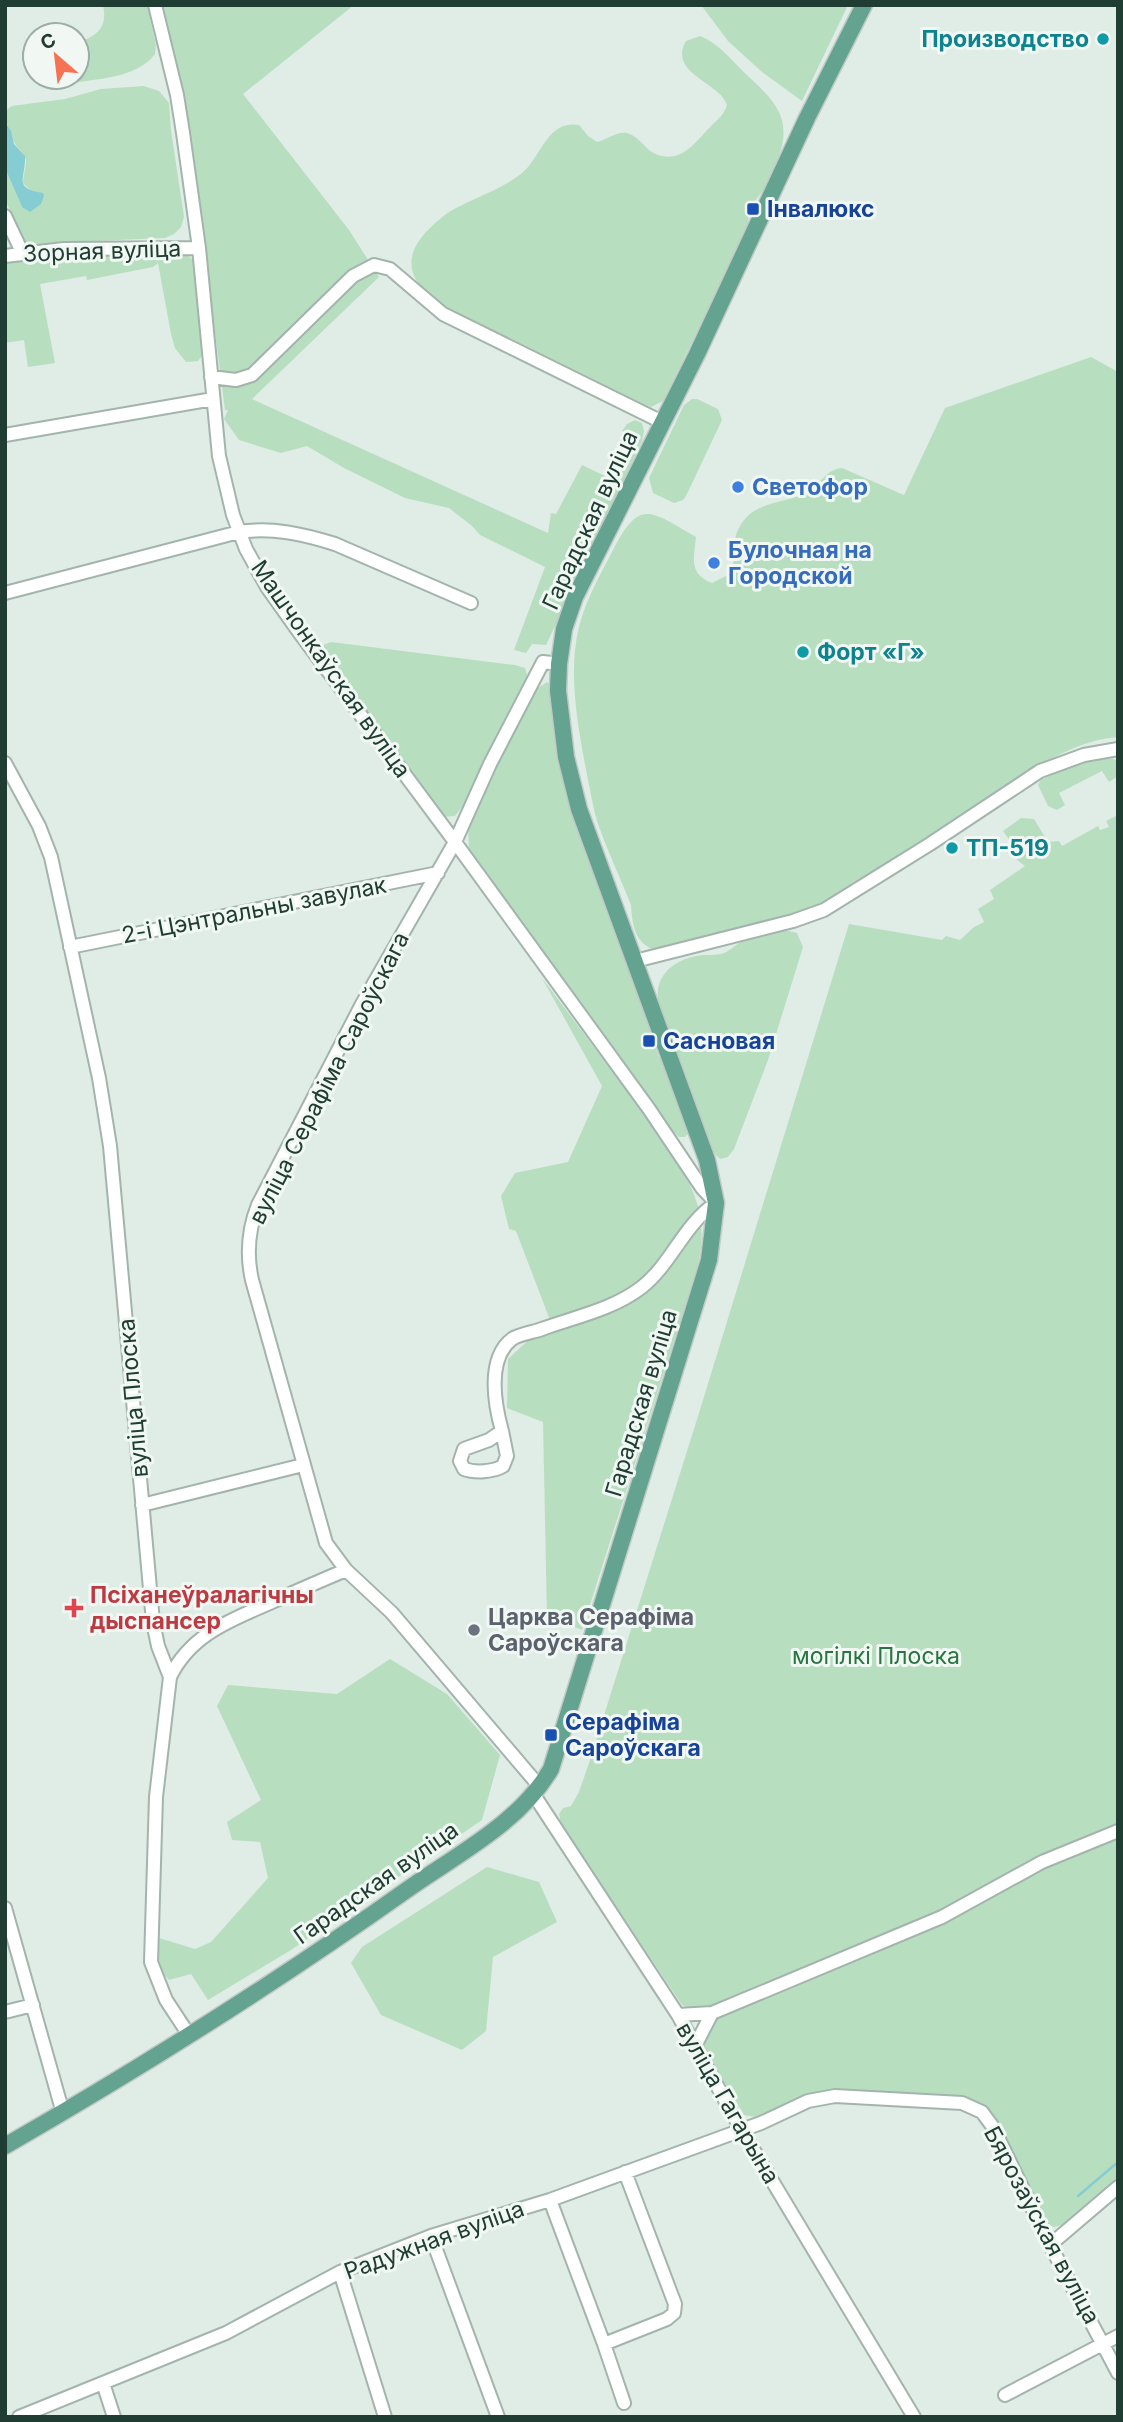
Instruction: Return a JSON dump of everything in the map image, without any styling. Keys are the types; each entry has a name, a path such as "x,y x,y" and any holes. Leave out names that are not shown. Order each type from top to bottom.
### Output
{"main road":[{"name":"Гарадская вуліца","path":"5,2146 190,2035 357,1925 501,1824 537,1791 551,1769 709,1260 716,1203 701,1138 571,783 561,721 559,664 564,629 575,597 697,354 807,118 864,5"}],"street":[{"name":"Машчонкаўская вуліца","path":"155,5 177,95 199,248 223,476 239,532 275,598 649,1109 702,1188 716,1203"},
{"path":"5,216 22,253"},
{"name":"Зорная вуліца","path":"5,256 64,249 199,248"},
{"path":"211,377 236,380 252,375 353,276 366,267 383,266 398,275 443,314 662,422"},
{"path":"5,435 213,399"},
{"path":"5,593 239,532 271,530 313,537 335,544 471,603"},
{"name":"вуліца Серафіма Сароўскага","path":"537,1791 392,1613 346,1570 326,1543 249,1268 248,1241 258,1205 362,1004 455,842 490,764 543,662 559,664"},
{"path":"635,961 793,921 824,910 1040,771 1084,755 1118,749"},
{"name":"вуліца Плоска","path":"5,764 39,826 51,857 99,1078 110,1146 153,1622 158,1646 170,1677 156,1797 151,1962 159,1987 190,2035"},
{"name":"2-і Цэнтральны завулак","path":"70,947 438,873"},
{"path":"502,1432 494,1383 499,1360 512,1339 608,1306 639,1290 664,1265 699,1217 716,1203"},
{"path":"142,1505 303,1465"},
{"path":"170,1677 183,1655 205,1634 346,1570"},
{"name":"вуліца Гагарына","path":"537,1791 678,2015 741,2129 914,2417"},
{"path":"678,2015 712,2013 942,1917 1042,1862 1118,1831"},
{"path":"5,1908 62,2113"},
{"path":"5,2012 33,2005"},
{"path":"695,2046 712,2013"},
{"name":"Бярозаўская вуліца","path":"741,2129 808,2102 835,2096 962,2103 982,2112 993,2127 1050,2245 1118,2373"},
{"name":"Радужная вуліца","path":"19,2417 226,2333 340,2272 431,2236 550,2200 741,2129"},
{"path":"604,2344 667,2319 674,2313 675,2304 625,2172"},
{"path":"1050,2245 1118,2187"},
{"path":"550,2200 624,2403"},
{"path":"431,2236 498,2417"},
{"path":"340,2272 385,2417"},
{"path":"1005,2395 1118,2336"},
{"path":"103,2383 114,2417"}],"green space":[{"path":"103,5 147,5 156,45 155,54 137,69 114,77 91,81 91,36 102,25"},
{"path":"159,5 354,5 243,94 349,230 379,277 252,399 548,533 551,513 556,514 582,465 605,476 627,434 622,431 627,424 635,420 642,423 642,441 546,645 532,644 526,653 514,650 545,567 480,535 449,508 405,498 307,446 281,453 239,440 224,419 228,410 225,410 197,207"},
{"path":"701,5 848,5 802,101 762,72 728,41"},
{"path":"700,36 720,48 775,105 783,124 782,147 770,180 749,214 748,228 663,401 651,407 644,405 458,315 423,289 415,278 412,256 429,229 451,211 521,174 559,128 579,125 597,142 619,133 627,133 654,153 667,157 682,153 694,144 720,117 727,105 723,97 689,70 684,61 682,52 686,41"},
{"path":"144,86 159,91 169,103 184,217 181,227 165,238 28,245 24,243 5,199 5,168 22,207 32,192 23,183 25,158 14,142 5,111 12,106 65,99 101,89"},
{"path":"186,254 193,260 204,353 198,361 186,362 175,348 158,263 153,267 87,280 86,276 40,284 55,363 28,367 24,340 5,343 5,264 31,259"},
{"path":"1091,357 1118,372 1118,737 1077,747 1040,765 884,867 817,905 749,928 656,950 643,944 636,933 631,905 596,816 581,743 574,684 576,645 582,618 597,581 629,524 646,514 655,515 696,537 694,565 699,575 712,583 728,575 734,559 737,532 750,514 807,492 827,474 842,468 904,495 945,408"},
{"path":"692,399 718,409 722,420 686,496 674,503 653,493 649,478 684,405"},
{"path":"331,642 525,668 528,678 463,806 455,816 444,817 438,813 323,654 323,645"},
{"path":"547,682 552,686 559,749 649,1013 650,1032 659,1057 670,1074 689,1132 685,1137 674,1133 469,848 468,827 500,758 538,688"},
{"path":"1106,757 1118,762 1118,776 1109,782 1102,771 1059,793 1065,805 1057,810 1048,806 1038,785 1041,780 1073,764"},
{"name":"могілкі Плоска","path":"1118,815 1118,1824 945,1911 714,2008 693,2010 682,2005 561,1824 559,1814 563,1808 571,1806 589,1763 849,924 942,940 946,936 960,940 984,922 978,909 994,899 990,890 1025,866 1007,852 1015,848 1003,831 1021,818 1034,819 1048,842 1059,841 1062,846 1098,826 1100,830 1109,827 1106,821"},
{"path":"785,930 797,933 803,947 768,1060 734,1149 728,1157 720,1159 713,1152 658,1000 660,983 668,970 681,961 724,953 740,942"},
{"path":"542,978 669,1147 692,1190 702,1234 697,1268 582,1630 547,1616 543,1422 507,1408 508,1359 550,1320 516,1231 509,1229 501,1196 515,1173 568,1162 602,1086"},
{"path":"390,1659 447,1694 500,1755 482,1820 291,1950 208,2000 191,1974 169,1980 155,1965 159,1938 195,1949 211,1942 268,1878 260,1842 232,1840 227,1822 261,1800 217,1706 228,1685 337,1694"},
{"path":"1118,1837 1118,2178 1065,2224 1054,2227 1044,2223 990,2112 956,2097 839,2090 812,2094 755,2117 744,2115 703,2047 704,2035 712,2021 944,1921 1046,1865"},
{"path":"487,1867 539,1882 557,1922 493,1957 486,2031 462,2050 381,2015 351,1963 362,1947"}],"water":[{"path":"5,122 11,131 14,144 25,156 24,185 43,193 44,196 41,204 30,212 22,207 5,168"}],"waterway":[{"path":"1078,2196 1118,2162"}],"place":[{"name":"Производство","path":"1103,39"},
{"name":"Інвалюкс","path":"753,209"},
{"name":"Светофор","path":"738,487"},
{"name":"Булочная на Городской","path":"714,563"},
{"name":"Форт «Г»","path":"803,652"},
{"name":"ТП-519","path":"952,848"},
{"name":"Сасновая","path":"649,1041"},
{"name":"Псіханеўралагічны дыспансер","path":"74,1608"},
{"name":"Царква Серафіма Сароўскага","path":"474,1630"},
{"name":"Серафіма Сароўскага","path":"551,1735"}]}
